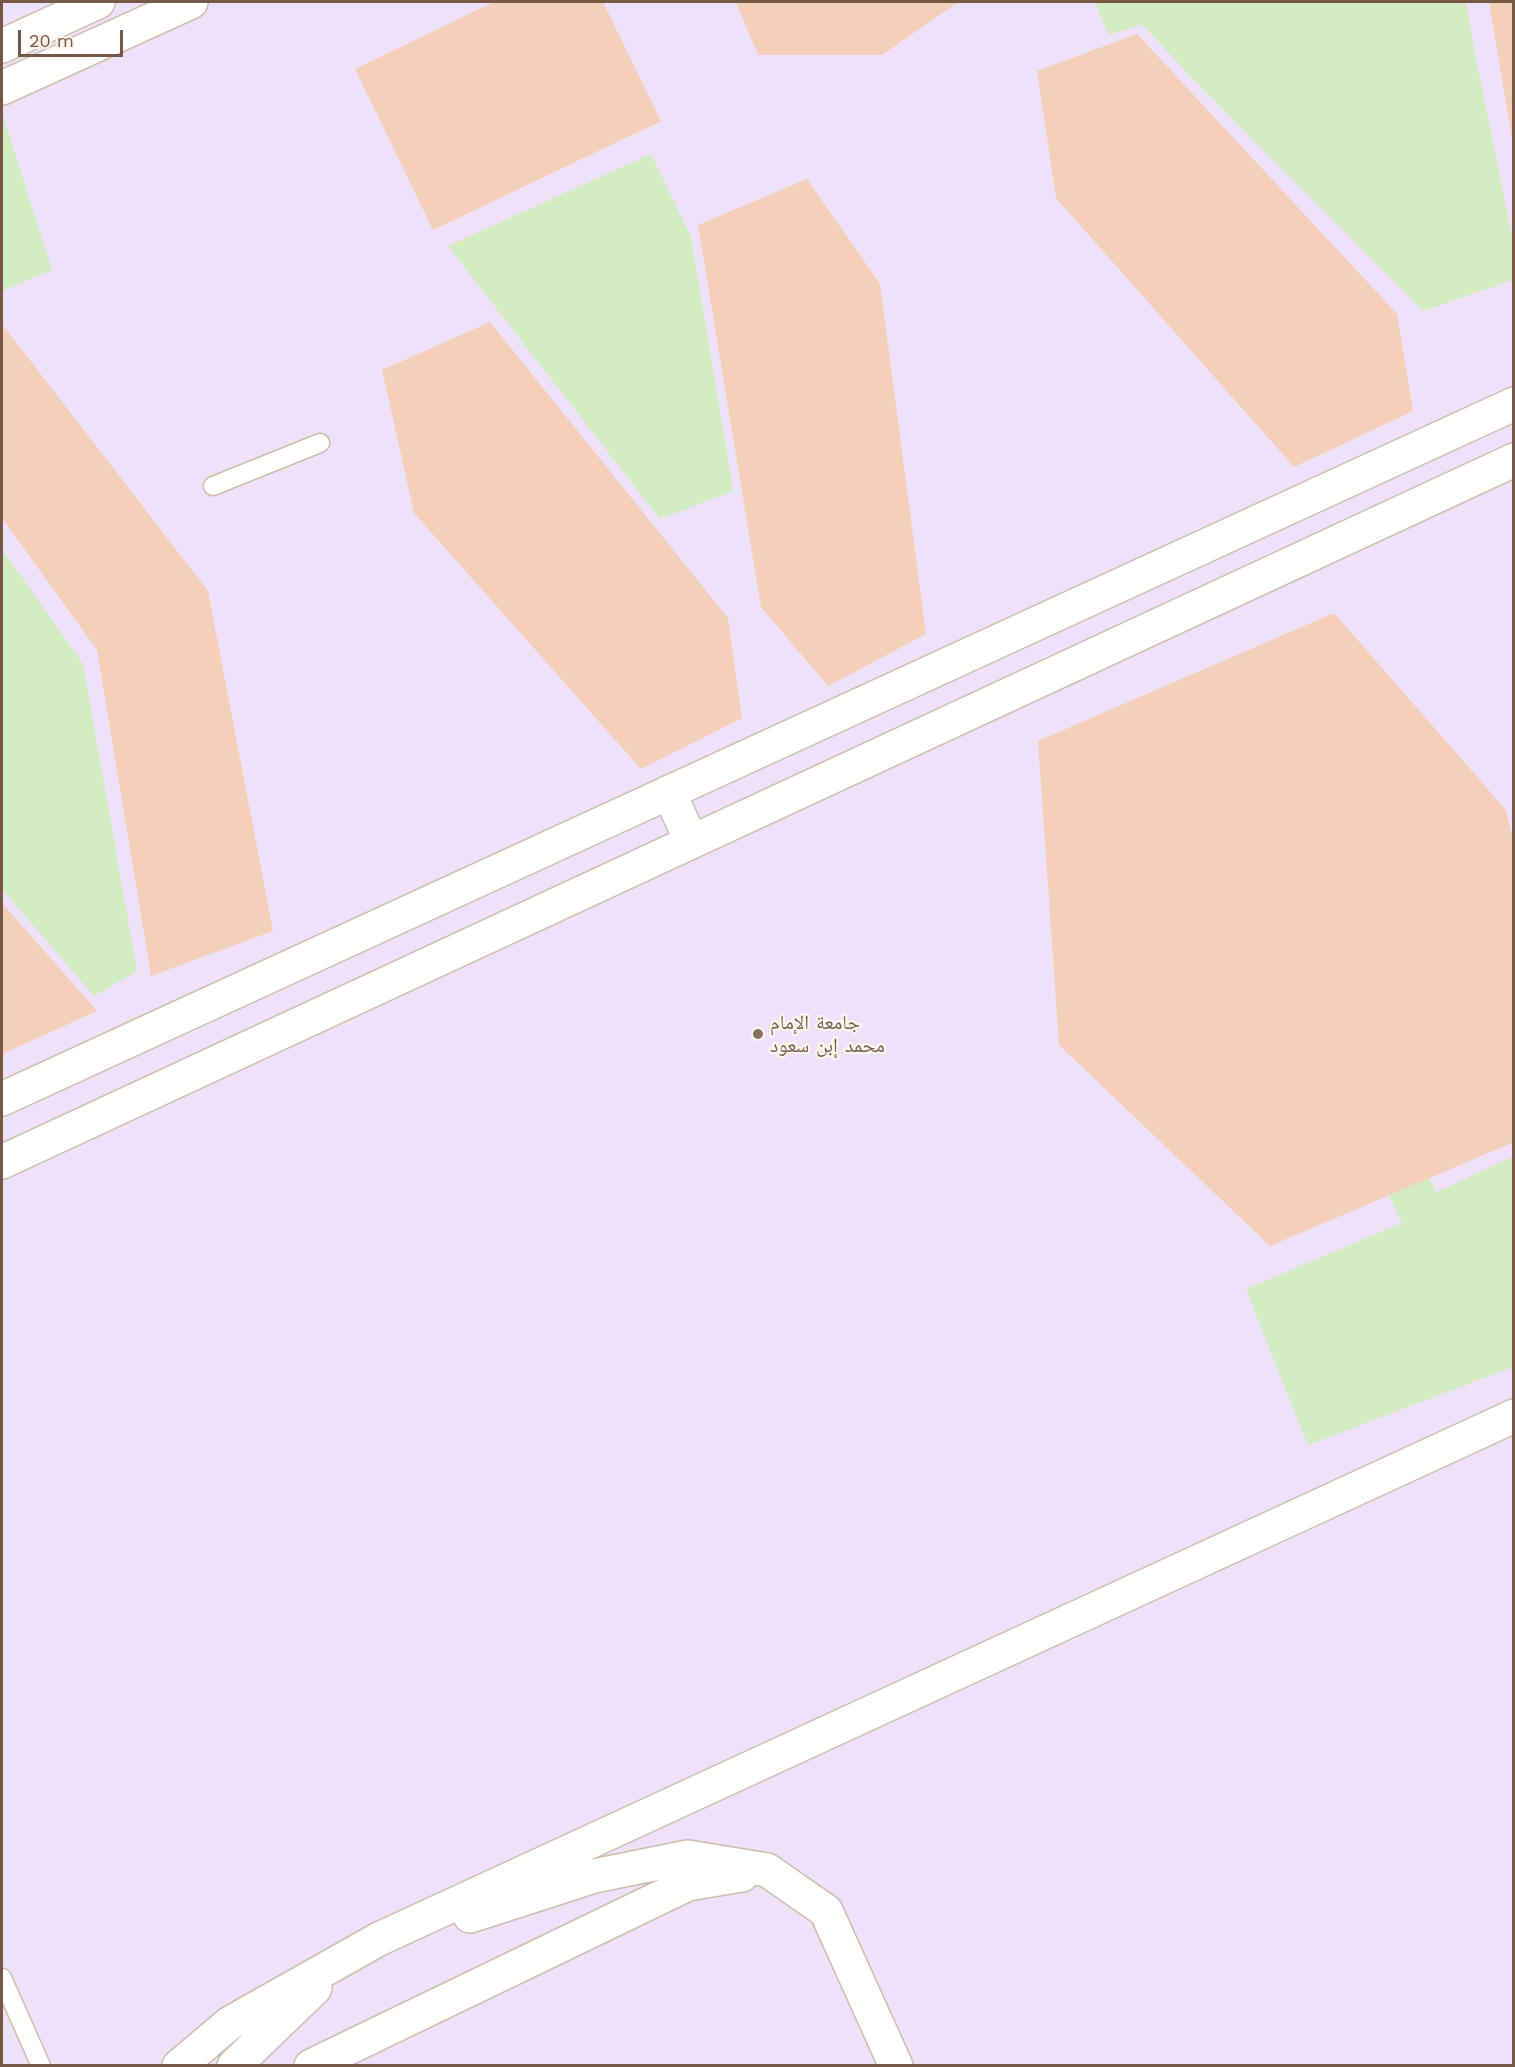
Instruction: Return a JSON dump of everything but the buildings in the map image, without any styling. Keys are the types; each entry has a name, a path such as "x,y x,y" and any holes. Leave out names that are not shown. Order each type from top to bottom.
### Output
{"street":[{"path":"2,46 98,2"},
{"path":"2,88 191,2"},
{"path":"2,1099 1514,404"},
{"path":"2,1162 1514,460"},
{"path":"669,792 691,841"},
{"path":"179,2066 230,2023 390,1934 1514,1416"},
{"path":"234,2066 351,1954 594,1876 688,1857 767,1870 826,1911 896,2066"},
{"path":"311,2066 688,1884 767,1870"}],"lane":[{"path":"213,486 320,443"},
{"path":"2,1978 40,2066"}],"shaded area":[{"name":"جامعة الإمام محمد إبن سعود","path":"2,2 1513,2 1513,2065 2,2065"}],"green space":[{"path":"1094,2 1466,2 1513,241 1513,280 1423,311 1192,78 1142,24 1109,35"},
{"path":"2,112 52,270 2,291"},
{"path":"651,154 691,237 733,491 660,519 448,246"},
{"path":"2,549 83,664 137,971 94,996 2,889"},
{"path":"1362,1021 1436,1193 1513,1156 1513,1367 1308,1445 1246,1289 1402,1223 1333,1079"}],"place":[{"name":"جامعة الإمام محمد إبن سعود","path":"758,1034"}]}
